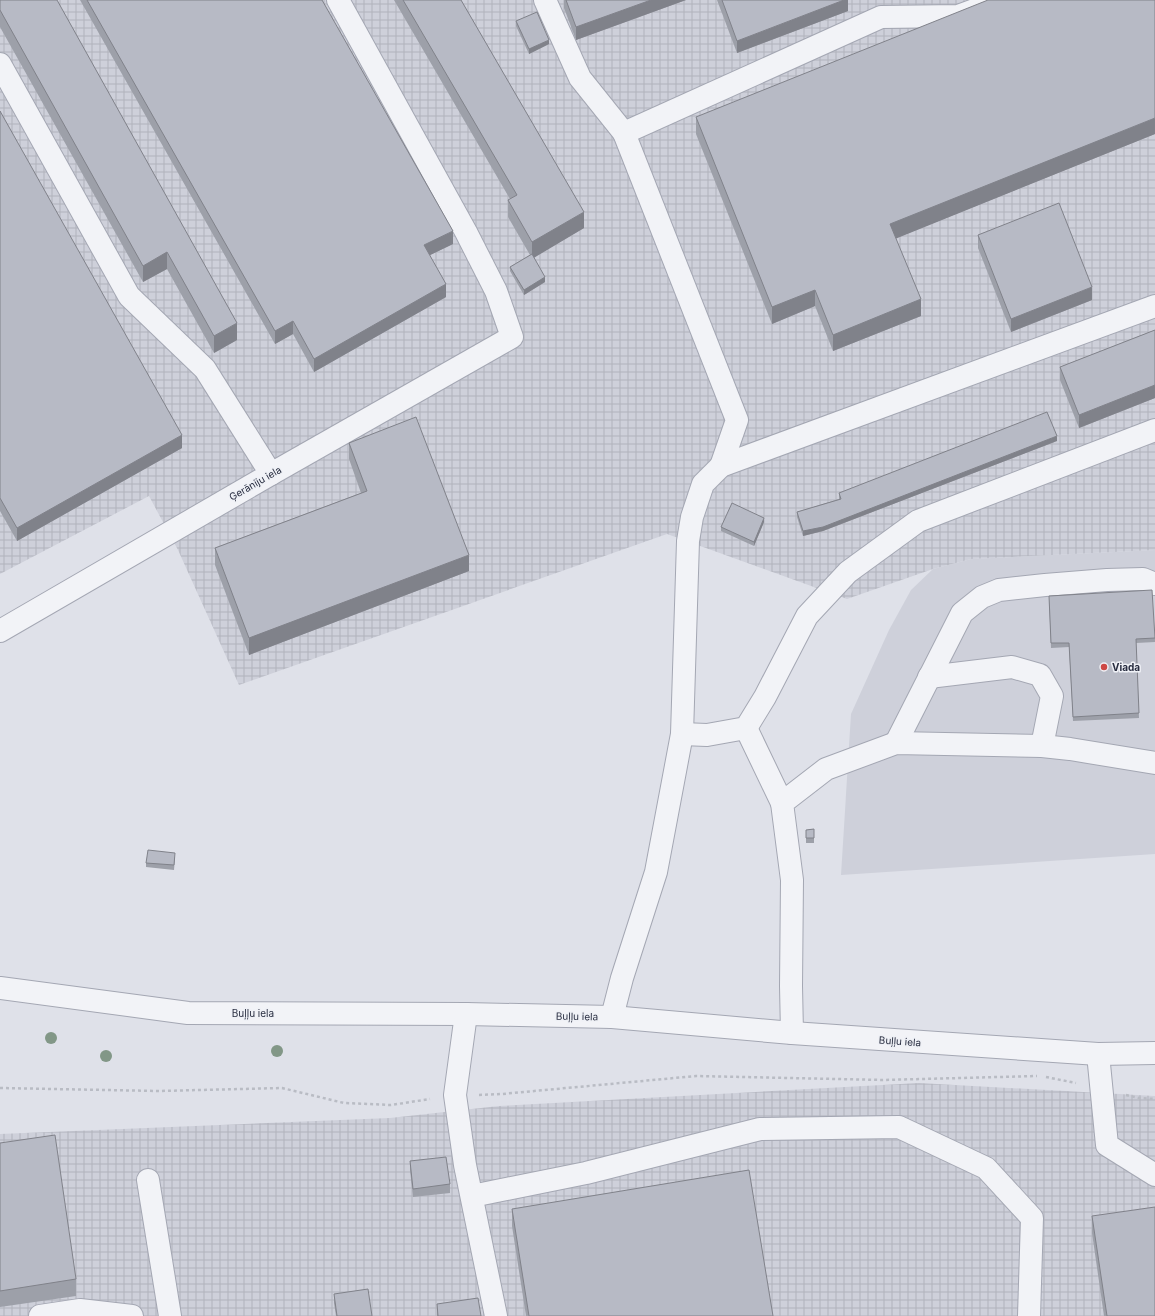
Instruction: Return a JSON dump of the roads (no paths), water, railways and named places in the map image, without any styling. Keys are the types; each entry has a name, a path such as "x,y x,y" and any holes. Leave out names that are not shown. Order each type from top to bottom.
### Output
{"street":[{"name":"Ģerāniju iela","path":"0,630 271,474 512,338 496,291 338,0"},
{"path":"546,0 580,78 624,133 737,420 721,466"},
{"path":"624,133 882,17 958,16 1002,0"},
{"path":"0,64 129,296 205,369 271,474"},
{"path":"612,1017 622,978 656,872 682,734 688,541 692,517 703,484 721,466 1155,306"},
{"path":"682,734 707,736 746,728 807,616 848,572 918,521 1155,430"},
{"path":"896,743 962,613 982,597 999,590 1091,581 1142,579 1155,584"},
{"path":"929,677 1012,667 1040,675 1052,696 1042,746"},
{"path":"746,728 782,802 792,880 792,1033"},
{"path":"782,802 826,770 896,743 1042,746 1155,763"},
{"name":"Buļļu iela","path":"0,988 188,1013 466,1014 612,1017 792,1033 1098,1054 1155,1053"},
{"path":"466,1014 455,1095 465,1165 496,1316"},
{"path":"1098,1054 1107,1145 1155,1175"},
{"path":"472,1196 586,1173 760,1129 899,1127 986,1168 1032,1218 1029,1316"},
{"path":"148,1180 170,1316"},
{"path":"40,1316 80,1310 132,1316"}],"place":[{"name":"Viada","path":"1104,667"}]}
